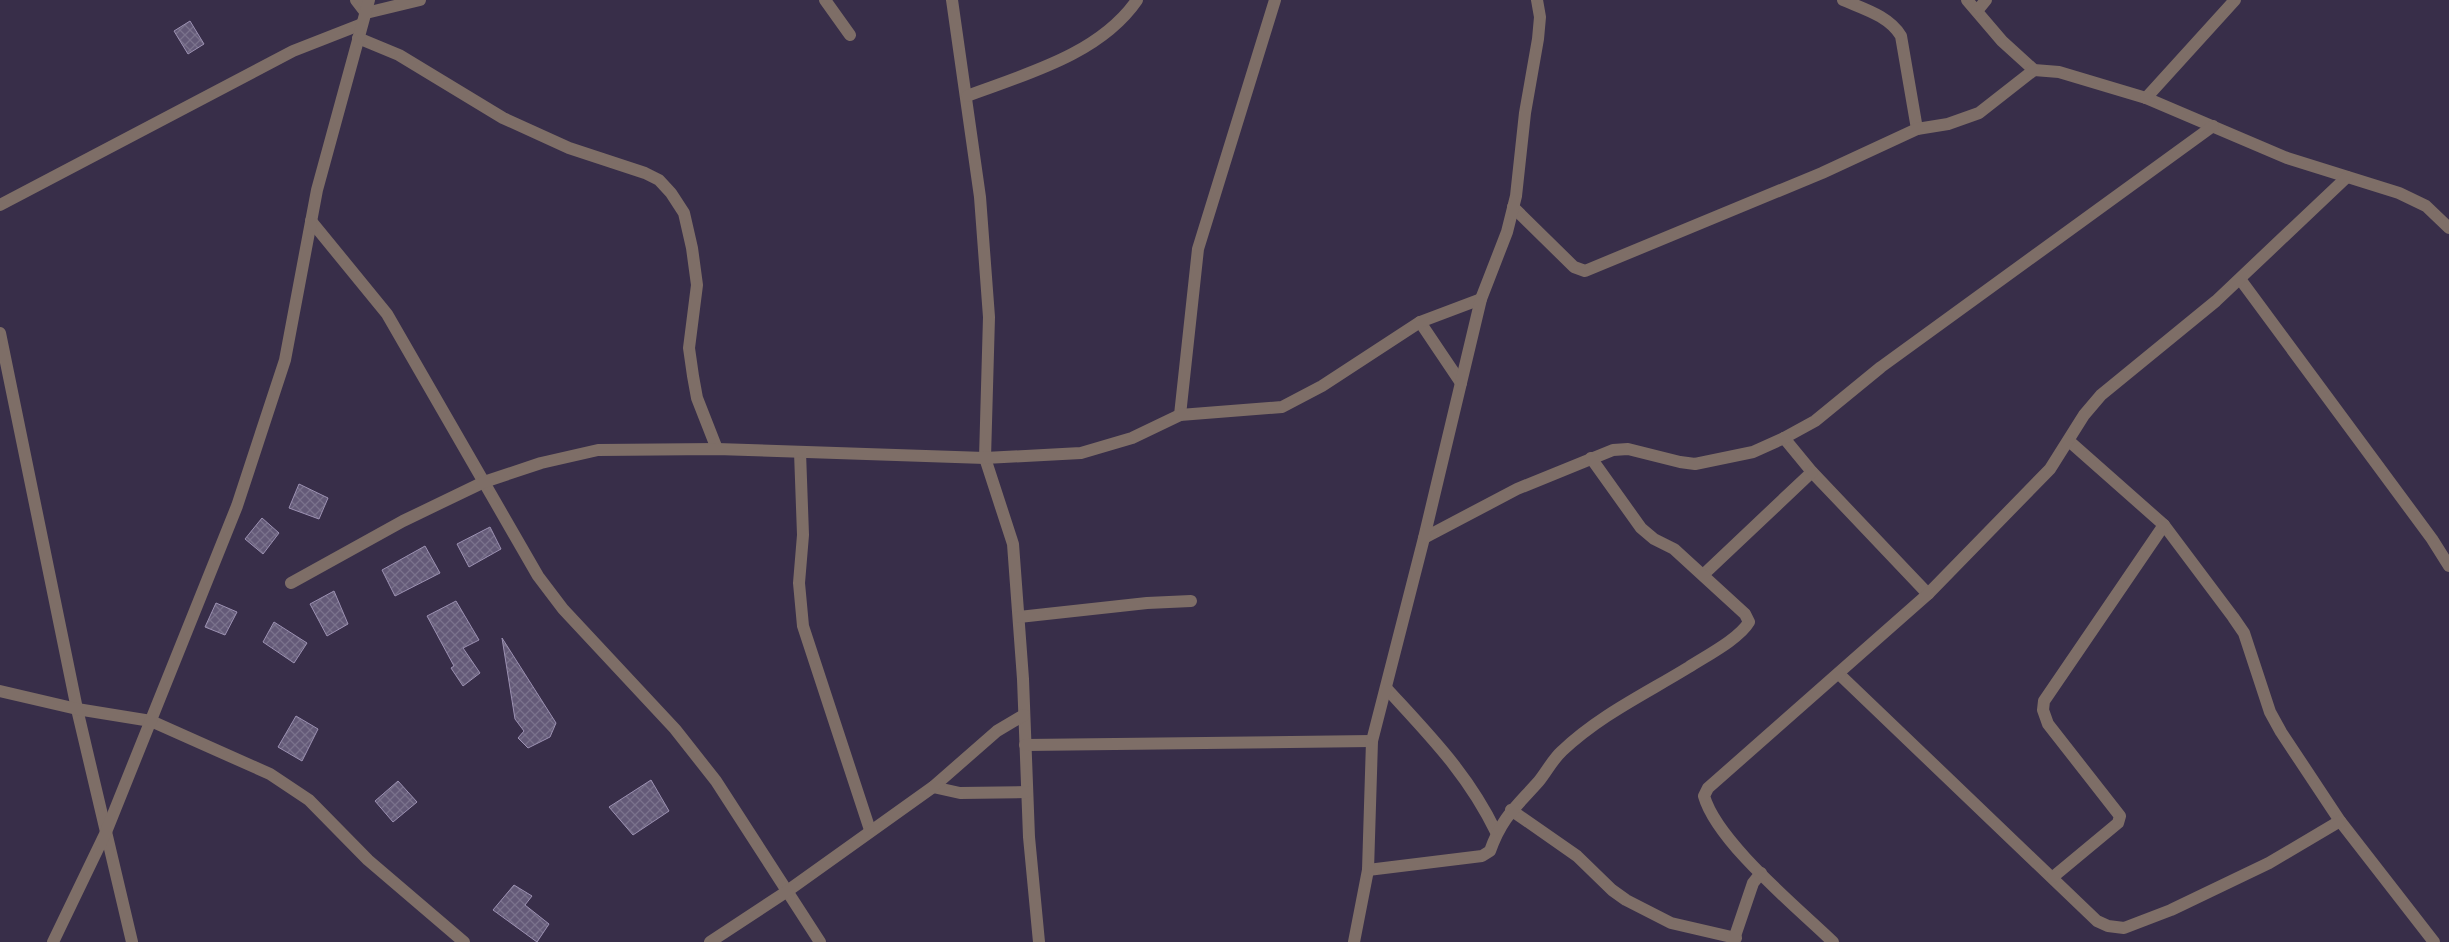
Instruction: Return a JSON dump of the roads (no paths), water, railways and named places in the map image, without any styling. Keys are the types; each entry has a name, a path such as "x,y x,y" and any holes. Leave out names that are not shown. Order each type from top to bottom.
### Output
{"street":[{"path":"356,0 364,19"},
{"path":"54,942 106,832 237,506 282,369 317,190 369,0"},
{"path":"0,205 285,56 364,19 420,0"},
{"path":"825,0 850,35"},
{"path":"952,0 980,197 988,316 985,458 1013,544 1019,617 1027,792 1039,942"},
{"path":"967,96 1018,78 1078,51 1100,37 1129,12 1137,0"},
{"path":"1180,415 1198,249 1275,0"},
{"path":"1354,942 1368,870 1372,741 1387,689 1481,299 1507,232 1513,207 1525,112 1538,39 1540,17 1537,0"},
{"path":"1843,0 1868,5 1895,26 1901,36 1917,129"},
{"path":"1967,0 2002,42 2034,70 2059,72 2146,98 2287,158 2399,193 2426,206 2449,228"},
{"path":"1977,10 1986,0"},
{"path":"2146,98 2235,0"},
{"path":"358,38 399,55 503,118 570,148 646,174 659,180 671,192 684,212 692,248 697,285 689,348 692,376 697,398 717,449"},
{"path":"1513,207 1574,267 1585,271 1822,174 1917,129 1948,124 1979,113 2034,70"},
{"path":"1424,538 1516,489 1613,450 1628,449 1695,464 1754,452 1784,438 1815,421 1881,367 2213,126"},
{"path":"1833,942 1761,874 1726,834 1707,808 1704,796 1708,788 1928,594 2050,469 2084,415 2101,395 2216,301 2347,177"},
{"path":"311,221 387,314 538,576 563,609 675,729 716,781 820,942"},
{"path":"2240,279 2432,539 2449,566"},
{"path":"291,583 403,521 484,482 541,463 598,450 717,449 985,458 1081,453 1132,438 1180,415 1282,407 1322,386 1420,322 1481,299"},
{"path":"1420,322 1461,383"},
{"path":"0,333 77,709 132,942"},
{"path":"1784,438 1812,472 1928,594"},
{"path":"2069,441 2164,525 2244,633 2270,712 2340,821 2434,942"},
{"path":"800,452 803,536 798,583 803,626 870,830"},
{"path":"1368,870 1482,856 1490,851 1496,832 1511,810 1541,779 1561,752 1584,731 1614,710 1720,647 1746,627 1749,622 1746,614 1674,549 1654,539 1641,528 1591,458"},
{"path":"1702,575 1812,472"},
{"path":"2053,877 2118,823 2120,816 2115,806 2048,724 2043,710 2044,701 2164,525"},
{"path":"1019,617 1147,602 1191,601"},
{"path":"1839,674 2097,921 2108,926 2124,928 2171,910 2269,863 2340,821"},
{"path":"1387,689 1453,761 1473,787 1496,832"},
{"path":"0,691 77,709 151,721 270,774 309,800 368,860 464,942"},
{"path":"710,942 786,892 870,830 933,787 997,731 1024,716"},
{"path":"1025,745 1372,741"},
{"path":"933,787 960,793 1027,792"},
{"path":"1511,810 1577,856 1612,890 1626,900 1671,923 1734,940 1753,883 1761,874"}]}
